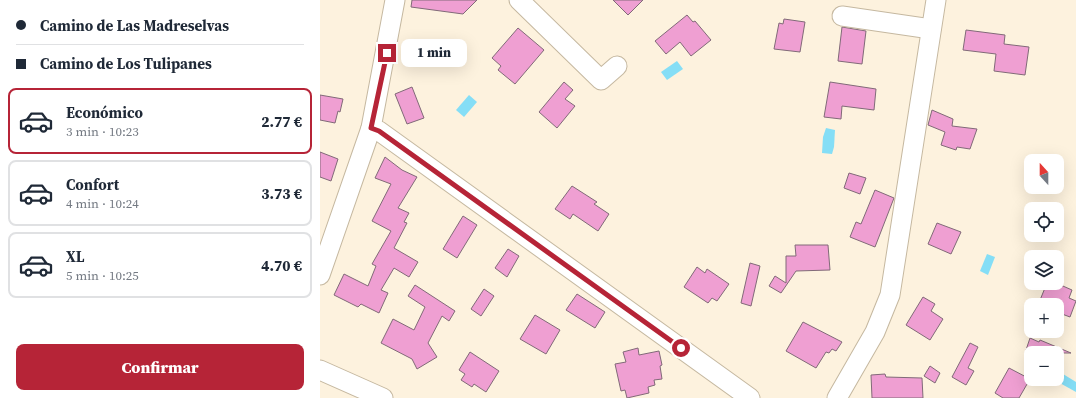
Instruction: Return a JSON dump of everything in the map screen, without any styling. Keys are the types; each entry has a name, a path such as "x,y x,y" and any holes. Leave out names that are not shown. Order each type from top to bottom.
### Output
{"street":[{"path":"320,275 371,128 395,0"},
{"path":"519,0 601,80 617,66"},
{"path":"837,398 875,332 890,294 936,0"},
{"path":"842,16 931,29"},
{"path":"371,128 379,131 746,397"},
{"path":"320,370 383,398"}],"water":[{"path":"677,61 683,69 667,80 661,72"},
{"path":"469,95 477,102 464,117 456,110"},
{"path":"826,128 835,130 832,154 822,153 823,137"},
{"path":"987,254 995,257 988,275 980,271"},
{"path":"1064,375 1076,382 1076,392 1064,385"}],"building":[{"path":"412,0 477,0 463,14 411,7"},
{"path":"613,0 643,0 628,15"},
{"path":"687,15 693,22 695,21 711,40 691,56 680,42 666,54 655,41"},
{"path":"784,19 805,22 800,52 774,49 779,23 783,24"},
{"path":"842,27 866,31 862,64 838,61"},
{"path":"518,28 544,50 515,84 498,70 501,66 492,58"},
{"path":"966,30 1005,35 1004,44 1029,47 1025,75 994,71 996,54 963,50"},
{"path":"564,82 573,90 565,99 575,106 557,128 539,112"},
{"path":"830,82 876,89 874,110 842,106 841,119 824,117"},
{"path":"412,87 424,118 407,124 395,94"},
{"path":"320,95 343,99 340,112 338,111 335,123 320,120"},
{"path":"932,110 953,119 952,126 977,129 970,149 957,147 956,150 941,145 945,132 928,125"},
{"path":"320,152 338,159 331,181 320,177"},
{"path":"385,157 402,170 417,177 398,208 409,213 404,222 407,223 394,248 418,262 409,277 394,268 381,290 388,293 379,313 361,304 358,307 334,295 344,274 368,286 376,266 372,264 391,231 372,221 391,184 375,178"},
{"path":"849,173 866,178 860,194 844,188"},
{"path":"572,186 597,202 594,204 609,214 598,231 573,214 570,219 555,209"},
{"path":"875,190 894,198 875,247 850,237 856,222 861,224"},
{"path":"463,216 477,225 457,258 443,249"},
{"path":"937,223 961,232 951,254 928,244"},
{"path":"795,245 828,245 830,270 796,271 781,293 769,286 775,276 786,283 786,256 796,256"},
{"path":"508,249 519,256 507,277 495,268"},
{"path":"750,263 760,266 751,306 741,303"},
{"path":"697,267 705,273 707,269 729,284 717,301 712,298 708,303 684,287"},
{"path":"415,285 455,311 449,321 442,316 428,343 437,357 417,369 412,359 381,343 393,319 414,330 425,307 408,296"},
{"path":"1064,286 1072,290 1069,298 1076,301 1070,317 1064,315 1064,298 1041,298 1044,290 1064,290"},
{"path":"484,289 494,296 481,316 471,309"},
{"path":"577,294 605,312 595,328 566,310"},
{"path":"923,297 935,304 931,311 943,319 930,340 906,325"},
{"path":"535,315 560,330 546,354 520,339"},
{"path":"803,322 842,342 836,351 832,349 829,353 826,352 816,368 786,351"},
{"path":"1030,338 1039,342 1040,340 1054,346 1027,346"},
{"path":"970,343 978,347 968,368 974,371 966,385 952,377"},
{"path":"638,348 639,355 659,351 662,365 660,366 662,379 654,380 655,385 648,387 649,393 627,398 625,390 621,391 615,364 626,362 623,352"},
{"path":"1064,350 1071,353 1064,353"},
{"path":"470,352 499,371 486,392 474,384 472,387 461,380 465,374 459,370"},
{"path":"930,366 940,373 935,383 924,376"},
{"path":"1009,368 1024,376 1024,386 1026,386 1019,398 1003,398 995,393"},
{"path":"885,374 886,377 922,378 923,398 872,398 871,375"}],"route":[{"path":"387,53 371,128 379,131 681,348"}]}
